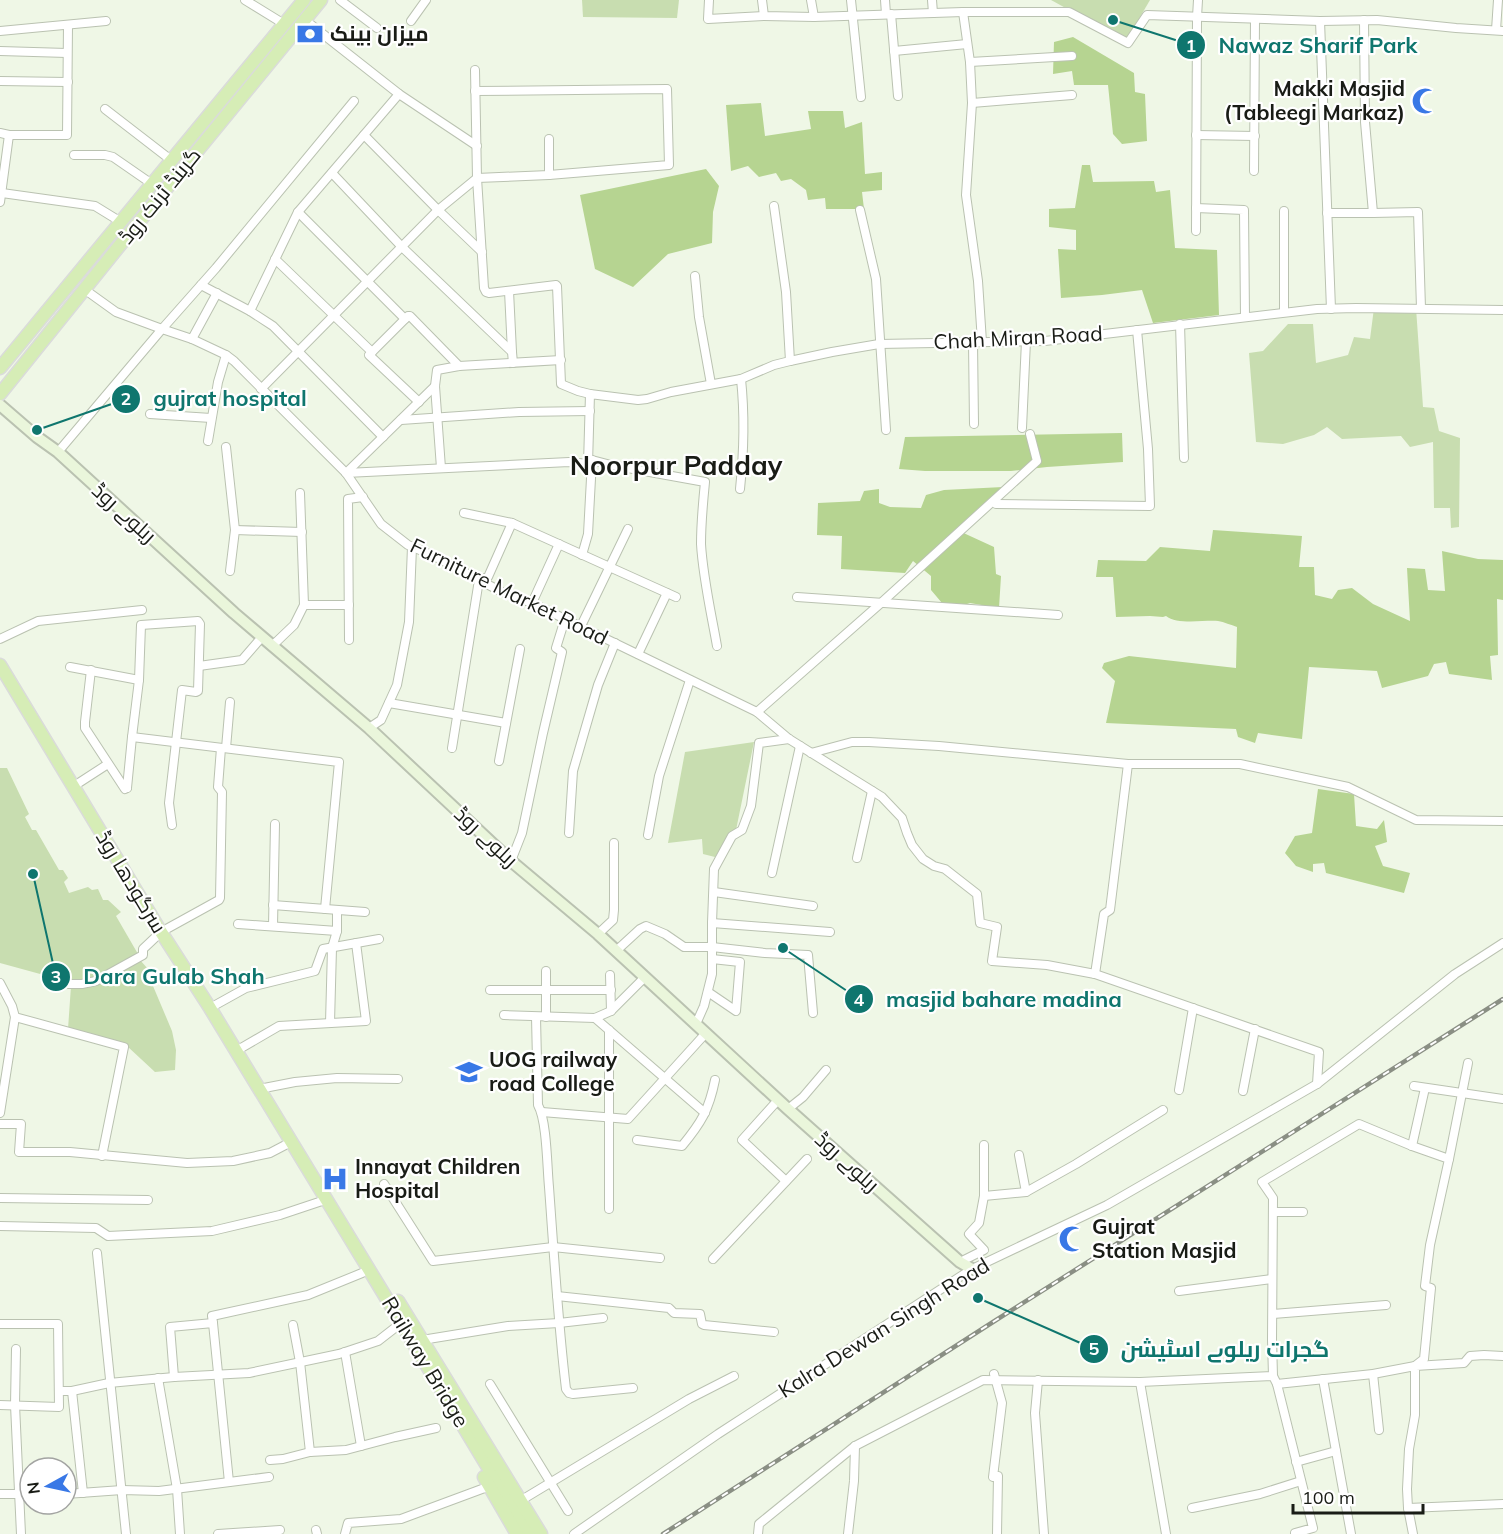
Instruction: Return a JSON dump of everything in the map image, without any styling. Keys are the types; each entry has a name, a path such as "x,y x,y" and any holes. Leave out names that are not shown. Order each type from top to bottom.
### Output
{"main road":[{"name":"گرینڈ ٹرنک روڈ","path":"0,368 304,0"},
{"name":"گرینڈ ٹرنک روڈ","path":"0,394 321,0"},
{"path":"221,100 231,110"},
{"name":"سرگودھا روڈ","path":"0,665 259,1089 321,1196"},
{"path":"517,1534 328,1216 321,1196 331,1197 339,1208 541,1534"},
{"name":"Railway Bridge","path":"321,1196 528,1534"}],"street":[{"path":"245,0 284,24"},
{"path":"340,0 376,28"},
{"path":"411,21 426,0"},
{"path":"709,0 708,19 963,12 1069,12 1128,43 1147,15 1320,21 1377,20 1499,30 1498,0"},
{"path":"762,0 764,16"},
{"path":"811,0 814,17"},
{"path":"851,0 861,97"},
{"path":"885,0 894,51 898,96"},
{"path":"932,0 933,13"},
{"path":"1196,231 1198,0"},
{"path":"963,12 970,62 972,103 966,195 978,281 974,423"},
{"path":"1254,171 1256,19"},
{"path":"305,20 399,94 477,146"},
{"path":"1364,20 1365,122 1373,213"},
{"path":"0,31 106,21"},
{"path":"1320,21 1331,309"},
{"path":"0,133 67,135 68,26"},
{"path":"894,51 968,44"},
{"path":"0,51 67,53"},
{"path":"970,62 1072,56"},
{"path":"441,468 435,386 437,370 459,366 561,360 556,285 489,293 484,288 477,178 475,70"},
{"path":"0,81 68,82"},
{"path":"261,389 438,210 477,178 549,175 669,165 667,89 475,91"},
{"path":"250,311 298,212 399,94"},
{"path":"972,103 1072,95"},
{"path":"58,452 201,285 354,100"},
{"path":"105,109 171,160"},
{"path":"0,202 3,155 9,135"},
{"path":"364,135 482,252"},
{"path":"1196,135 1255,136"},
{"path":"549,139 549,175"},
{"path":"74,155 113,157 152,184"},
{"path":"332,173 402,247 512,352"},
{"path":"2,193 95,206 121,222"},
{"path":"774,206 786,292 790,361"},
{"path":"1196,208 1244,210 1245,317"},
{"path":"860,210 876,279 885,430"},
{"path":"1284,211 1284,312"},
{"path":"298,212 405,319"},
{"path":"1327,213 1418,212 1421,309"},
{"path":"275,259 372,352"},
{"path":"695,276 699,317 711,384"},
{"path":"201,285 273,326 383,437"},
{"name":"Furniture Market Road","path":"84,289 116,312 192,339 226,355 346,473 381,524 408,545 434,555 500,591 581,626 757,712 789,739 882,797 902,818 912,845 923,859 934,866 945,869 977,894 980,924 997,927 992,961 1047,965 1095,974 1319,1052 1317,1084"},
{"path":"509,291 513,363"},
{"path":"192,339 217,293"},
{"name":"Chah Miran Road","path":"561,360 561,384 590,394 638,400 741,379 790,361 879,344 1045,340 1284,312 1331,309 1503,310"},
{"path":"419,402 370,356 408,316 459,366"},
{"path":"1180,324 1184,458"},
{"path":"996,504 1150,506 1148,449 1137,330"},
{"path":"1022,428 1026,341"},
{"path":"208,441 218,382 226,355"},
{"path":"740,489 744,444 744,404 741,379"},
{"path":"346,473 435,386"},
{"path":"582,555 588,534 590,394"},
{"name":"ریلوے روڈ","path":"0,405 58,452 234,613 369,728 511,861 598,934 788,1109 960,1262 972,1269"},
{"path":"400,420 519,412 591,411"},
{"path":"150,414 211,418"},
{"path":"757,712 1037,461 1030,434"},
{"path":"226,447 235,530 230,571"},
{"path":"346,473 590,462 705,482 701,543 717,646"},
{"path":"272,646 294,625 304,605 300,494"},
{"path":"349,640 348,499 363,497"},
{"path":"464,513 512,523 676,597"},
{"path":"452,748 479,580 488,577 512,523"},
{"path":"581,626 628,529"},
{"path":"235,530 302,532"},
{"path":"532,603 559,544"},
{"path":"369,728 381,720 396,685 409,622 412,547"},
{"path":"638,654 667,593"},
{"path":"797,597 1058,615"},
{"path":"304,605 349,606"},
{"path":"0,639 38,621 142,610"},
{"path":"511,861 522,833 531,793 562,651 556,648 565,619"},
{"path":"91,670 85,725 125,789 127,788 140,680 141,625 198,621 200,624 197,692 182,690 170,803 172,825"},
{"path":"199,666 242,660 262,637"},
{"path":"569,832 573,771 598,685 615,643"},
{"path":"499,761 520,649"},
{"path":"70,667 140,680"},
{"path":"648,835 659,776 690,680"},
{"path":"68,984 96,981 143,955 143,949 161,932 219,900 222,792 218,787 230,702"},
{"path":"389,703 506,723"},
{"path":"132,737 339,762 325,909"},
{"path":"696,1024 704,1006 712,974 714,869 732,836 742,830 751,806 759,743 789,739"},
{"path":"811,753 852,742 868,742 939,746 1128,764 1240,764 1348,787 1416,820 1503,821"},
{"path":"772,873 801,746"},
{"path":"74,786 108,764"},
{"path":"1095,974 1104,914 1110,910 1128,764"},
{"path":"857,858 872,791"},
{"path":"273,926 275,824"},
{"path":"598,934 613,920 614,843"},
{"path":"714,892 813,906"},
{"path":"273,905 365,912"},
{"path":"330,1023 332,948 337,931 338,910"},
{"path":"712,923 830,932"},
{"path":"238,924 337,931"},
{"path":"616,951 639,929 646,926 665,934 684,947 712,947 808,955 813,1013"},
{"path":"210,1008 246,988 313,972 316,970 323,950 379,939"},
{"name":"Kalra Dewan Singh Road","path":"574,1534 718,1434 972,1269 1107,1205 1317,1084 1455,974 1503,943"},
{"path":"236,1052 279,1026 366,1021 357,944"},
{"path":"708,992 736,1011 740,963 712,959"},
{"path":"546,971 546,1017"},
{"path":"610,975 611,1011"},
{"path":"504,1015 595,1018 611,1011 645,977"},
{"path":"0,983 4,998 15,1017 3,1077 0,1113"},
{"path":"490,990 611,990"},
{"path":"1179,1090 1193,1008"},
{"path":"15,1017 124,1047 102,1156"},
{"path":"536,1017 538,1105 542,1112 556,1296 566,1389 568,1393 573,1394 633,1388"},
{"path":"595,1018 705,1113"},
{"path":"1243,1091 1255,1029"},
{"path":"609,1030 609,1209"},
{"path":"542,1112 628,1119 706,1033"},
{"path":"1415,1366 1424,1359 1431,1288 1425,1286 1427,1265 1468,1064"},
{"path":"788,1109 803,1097 826,1070"},
{"path":"259,1089 295,1082 338,1078 398,1079"},
{"path":"637,1140 682,1146 705,1113 711,1101 716,1080"},
{"path":"1414,1086 1503,1099"},
{"path":"1412,1146 1425,1088"},
{"path":"778,1100 742,1140 786,1181"},
{"path":"984,1196 1026,1192 1163,1110"},
{"path":"0,1124 21,1124 19,1152 70,1152 187,1163 233,1161 270,1153 291,1142"},
{"path":"1296,1534 1313,1528 1275,1380 1272,1340 1273,1198 1262,1182 1359,1124 1449,1159"},
{"path":"960,1262 984,1250 969,1234 979,1223 984,1196 984,1145"},
{"path":"1018,1155 1026,1192"},
{"path":"713,1259 807,1159"},
{"path":"384,1184 433,1261 553,1247 660,1258"},
{"path":"0,1226 96,1228 108,1236 212,1231 280,1215 321,1196"},
{"path":"0,1198 148,1200"},
{"path":"1273,1212 1303,1212"},
{"path":"97,1253 126,1534"},
{"path":"229,1482 212,1316 308,1295 362,1273"},
{"path":"1179,1292 1272,1279"},
{"path":"556,1296 669,1308 674,1313 700,1314 704,1325 774,1332"},
{"path":"1273,1314 1386,1305"},
{"path":"422,1340 508,1326 603,1318"},
{"path":"174,1377 170,1327 213,1323"},
{"path":"0,1324 58,1324 59,1407 0,1405"},
{"path":"293,1324 300,1362 310,1452"},
{"path":"59,1391 158,1378 249,1373 345,1352 378,1341 396,1327"},
{"path":"0,1494 18,1493 16,1349"},
{"path":"345,1352 361,1446"},
{"path":"758,1534 759,1524 855,1446 983,1380 995,1377 1140,1382 1323,1379 1373,1374 1415,1366 1464,1364 1470,1356 1503,1356"},
{"path":"1413,1534 1408,1508 1407,1479 1415,1415 1415,1366"},
{"path":"1373,1374 1379,1430"},
{"path":"520,1501 688,1400 734,1376"},
{"path":"995,1377 1002,1403 993,1477 998,1476 997,1534"},
{"path":"158,1378 177,1489 180,1534"},
{"path":"1323,1379 1352,1534"},
{"path":"1038,1380 1035,1413 1044,1534"},
{"path":"1140,1382 1166,1534"},
{"path":"490,1384 568,1511"},
{"path":"72,1391 83,1494"},
{"path":"270,1460 310,1452 346,1449 436,1428"},
{"path":"848,1534 855,1446"},
{"path":"1296,1462 1336,1450"},
{"path":"78,1494 122,1490 159,1491 269,1477"},
{"path":"1192,1508 1260,1494 1300,1481"},
{"path":"345,1534 348,1522 401,1519 490,1486"},
{"path":"1408,1508 1503,1504"},
{"path":"20,1516 21,1534"},
{"path":"218,1534 280,1530"}],"shaded area":[{"path":"582,0 679,0 677,18 583,17"},
{"path":"1051,0 1150,0 1126,41"},
{"path":"1073,37 1134,73 1135,92 1145,94 1147,141 1122,144 1113,134 1108,85 1074,85 1072,71 1053,74 1054,42"},
{"path":"761,103 765,136 811,129 808,111 843,111 845,128 862,122 865,174 882,172 882,190 862,192 864,209 826,209 825,198 808,200 806,190 791,179 781,181 776,173 759,177 748,166 731,171 726,105"},
{"path":"1082,165 1090,165 1093,182 1154,181 1156,192 1170,190 1175,248 1217,250 1219,315 1153,323 1142,290 1061,298 1058,249 1076,250 1076,230 1049,227 1049,209 1075,208"},
{"path":"706,169 719,186 713,212 712,243 668,254 633,287 595,269 580,195"},
{"path":"1374,308 1416,308 1423,407 1434,408 1439,431 1460,438 1459,527 1451,528 1450,508 1434,508 1433,442 1410,447 1401,436 1342,439 1327,427 1314,435 1283,444 1256,442 1249,353 1263,351 1288,324 1313,324 1316,363 1348,355 1354,337 1370,339"},
{"path":"1122,433 1123,462 1011,471 899,469 905,437"},
{"path":"1003,487 957,530 994,547 996,574 1001,576 999,608 970,603 961,606 942,603 931,590 931,576 913,561 905,573 841,569 842,536 817,535 818,503 860,501 864,491 879,489 879,503 890,507 921,508 926,495 944,490"},
{"path":"1213,530 1302,536 1299,567 1314,567 1315,595 1332,599 1338,590 1352,588 1373,604 1410,621 1407,568 1425,569 1428,590 1445,591 1442,551 1478,559 1503,560 1503,600 1497,599 1498,655 1490,656 1492,680 1449,674 1446,662 1434,664 1428,676 1382,688 1377,671 1309,667 1302,739 1258,733 1255,743 1238,737 1236,729 1106,723 1115,681 1102,668 1104,663 1129,656 1236,668 1237,627 1218,621 1183,621 1166,616 1116,617 1113,577 1096,577 1098,560 1146,561 1160,547 1210,551"},
{"path":"754,742 736,830 715,857 703,854 702,839 668,843 685,752"},
{"path":"0,768 7,768 29,814 25,817 32,830 36,830 59,870 63,870 68,878 64,882 69,893 88,887 92,890 98,889 103,900 108,900 121,912 116,916 138,954 95,979 73,983 0,963"},
{"path":"1318,789 1354,794 1356,826 1377,829 1384,820 1387,842 1375,846 1383,866 1410,873 1404,893 1326,873 1324,863 1313,864 1313,872 1296,866 1285,853 1295,836 1312,833"},
{"path":"140,960 148,969 172,1031 176,1050 175,1070 155,1072 127,1046 68,1029 71,986 92,986"}],"railway":[{"path":"663,1534 1503,999"}],"place":[{"name":"Nawaz Sharif Park","path":"1113,20"},
{"name":"میزان بینک","path":"310,34"},
{"name":"Makki Masjid (Tableegi Markaz)","path":"1425,101"},
{"name":"gujrat hospital","path":"37,430"},
{"name":"Dara Gulab Shah","path":"33,874"},
{"name":"masjid bahare madina","path":"783,948"},
{"name":"UOG railway road College","path":"469,1072"},
{"name":"Innayat Children Hospital","path":"335,1179"},
{"name":"Gujrat Station Masjid","path":"1072,1239"},
{"name":"گجرات ریلوے اسٹیشن","path":"978,1298"}],"district":[{"name":"Noorpur Padday","path":"676,466"}]}
